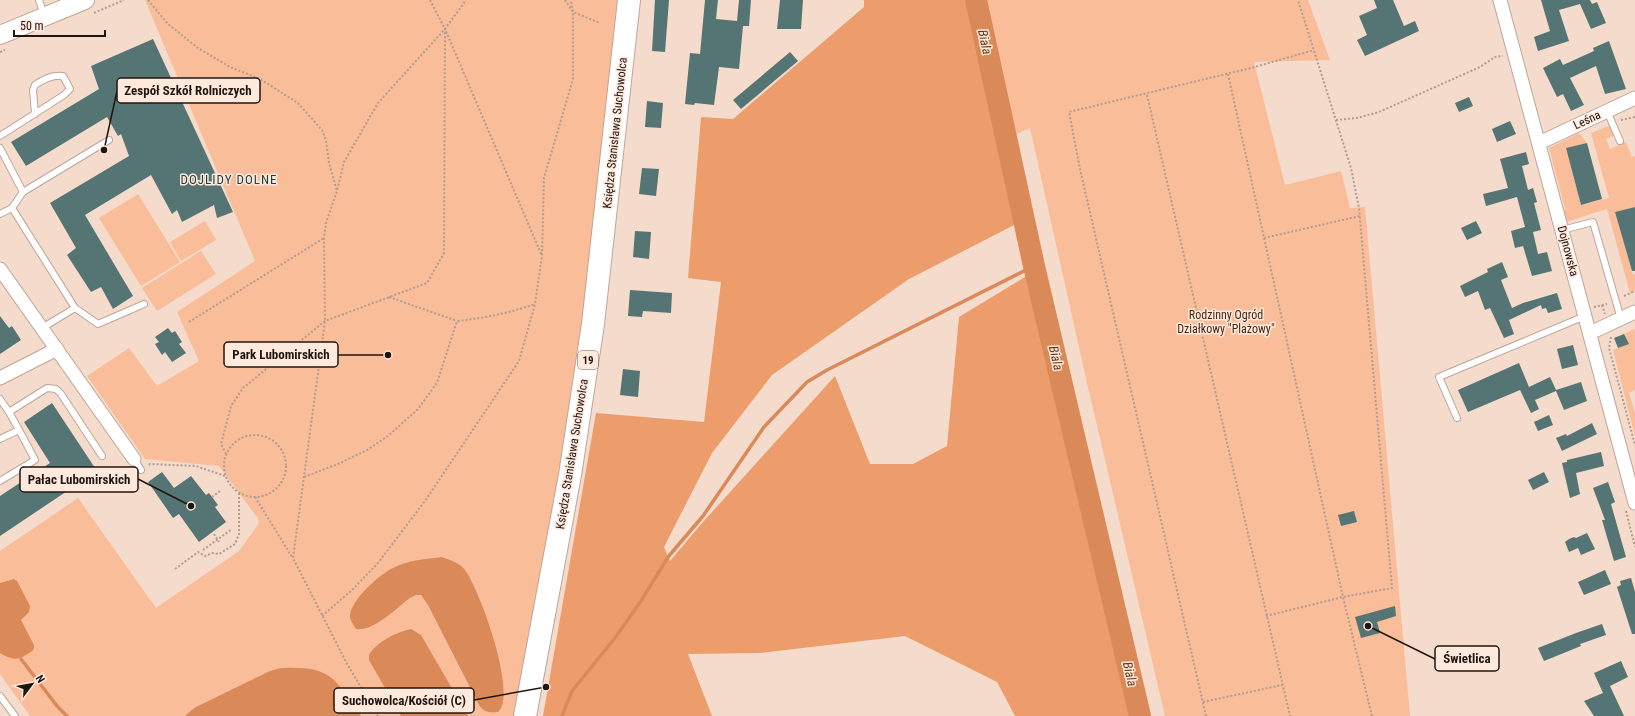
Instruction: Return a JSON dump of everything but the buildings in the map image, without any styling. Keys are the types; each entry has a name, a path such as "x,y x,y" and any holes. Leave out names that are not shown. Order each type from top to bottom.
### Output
{"highway":[{"name":"Księdza Stanisława Suchowolca","path":"525,716 570,474 593,324 629,0"}],"street":[{"path":"0,35 85,0"},
{"name":"Dojnowska","path":"1500,0 1635,503"},
{"name":"Leśna","path":"1539,143 1635,98"},
{"path":"0,269 137,464"},
{"path":"1590,333 1635,312"},
{"path":"0,378 57,349"}],"lane":[{"path":"39,0 45,17"},
{"path":"0,136 64,95 70,89 63,76 56,75 34,85 34,114"},
{"path":"1607,111 1620,141"},
{"path":"0,214 12,208 24,192 109,140"},
{"path":"0,148 24,192"},
{"path":"12,208 74,308 98,324 144,304"},
{"path":"1562,230 1593,222 1621,319"},
{"path":"42,328 74,308"},
{"path":"1457,418 1439,377 1585,316"},
{"path":"9,412 47,388 56,389 61,394 102,456"},
{"path":"0,399 9,412 35,460 0,481"},
{"path":"0,439 19,430"},
{"path":"0,696 15,716"}],"path":[{"path":"148,0 168,24 198,48 230,67 260,79 298,103 322,130 326,140 329,163 337,191"},
{"path":"430,0 445,29 542,256"},
{"path":"292,558 325,320 324,238 326,223 337,191 344,162 378,103 445,29 466,0"},
{"path":"565,0 573,12 600,23"},
{"path":"322,616 351,591 378,563 425,501 520,361 535,304 542,256 544,178 573,79 573,12 571,0"},
{"path":"1266,616 1342,597 1392,588 1360,216 1351,168 1298,0"},
{"path":"226,454 221,444 231,406 243,388 325,320 427,282 444,253 445,29"},
{"path":"1206,716 1084,185 1069,112 1147,95 1314,50"},
{"path":"1336,120 1357,118 1379,112 1480,67 1495,57 1515,54"},
{"path":"1228,74 1342,597 1372,716"},
{"path":"1147,95 1290,716"},
{"path":"1264,238 1360,216"},
{"path":"189,322 324,238"},
{"path":"389,296 457,321 484,318 513,312 535,304"},
{"path":"304,477 338,464 367,450 388,436 418,409 437,383 457,321"},
{"path":"1611,333 1609,348 1635,445"},
{"path":"250,435 261,435 271,439 280,446 285,456 287,467 284,477 279,487 270,494 260,497 249,497 239,493 230,486 225,476 224,465 226,454 231,445 240,438 250,435"},
{"path":"137,464 196,466 225,476"},
{"path":"212,498 220,492"},
{"path":"175,569 198,552 205,556 219,554 235,544 239,534 239,493"},
{"path":"255,497 292,558 346,662 378,716"},
{"path":"202,550 232,529"},
{"path":"214,534 218,540"},
{"path":"1203,702 1282,685"}],"green space":[{"path":"145,0 617,0 585,324 540,593 517,716 30,716 0,674 0,551 78,498 156,608 239,551 259,523 257,517 219,466 145,459 87,376 129,348 157,386 199,361 177,312 255,261"},
{"name":"Rodzinny Ogród Działkowy \"Plażowy\"","path":"968,0 1308,0 1330,60 1254,62 1285,185 1341,171 1350,208 1365,207 1410,716 1165,716 1087,383 1030,128 1001,141"},
{"path":"1611,125 1615,135 1606,139 1610,149 1626,142 1632,157 1635,156 1635,207 1615,212 1633,275 1635,274 1635,291 1630,293 1607,209 1566,222 1563,210 1570,208 1565,209 1549,148 1579,133 1587,143 1566,148 1581,205 1609,198 1591,133"},
{"path":"138,194 180,262 141,286 99,218"},
{"path":"205,221 216,240 181,261 170,242"},
{"path":"201,251 216,274 157,311 142,288"},
{"path":"1635,329 1635,390 1629,393 1635,413 1635,436 1613,350 1628,344 1624,334"}],"shaded area":[{"path":"864,0 968,0 1020,222 909,279 772,375 712,453 664,547 670,561 703,522 835,376 870,464 913,464 947,446 959,317 1035,271 1138,716 1015,716 997,682 905,636 759,653 688,654 712,716 543,716 596,413 704,422 721,282 688,278 701,117 733,119 864,7"},
{"path":"442,557 458,564 465,570 472,581 487,619 495,642 503,685 503,702 498,712 487,712 479,705 428,605 421,595 416,595 410,598 370,627 356,629 350,618 354,604 359,597 373,582 387,571 399,565 423,559"},
{"path":"14,579 17,581 30,606 29,612 21,620 34,645 31,652 15,659 0,653 0,583"},
{"path":"411,629 421,635 468,716 401,716 369,660 369,655 372,650 387,638"},
{"path":"281,668 311,669 330,677 337,683 361,716 185,716 194,708 270,671"}],"waterway":[{"name":"Biala","path":"976,0 1034,266 1140,716"},
{"path":"562,716 572,691 615,638 641,601 668,557 703,516 764,427 807,382 827,370 1034,266"},
{"path":"21,659 57,706 67,716"}],"place":[{"name":"Zespół Szkół Rolniczych","path":"104,150"},
{"name":"Park Lubomirskich","path":"388,355"},
{"name":"Pałac Lubomirskich","path":"191,506"},
{"name":"Świetlica","path":"1368,626"},
{"name":"Suchowolca/Kościół (C)","path":"546,687"}],"district":[{"name":"DOJLIDY DOLNE","path":"229,179"}]}
